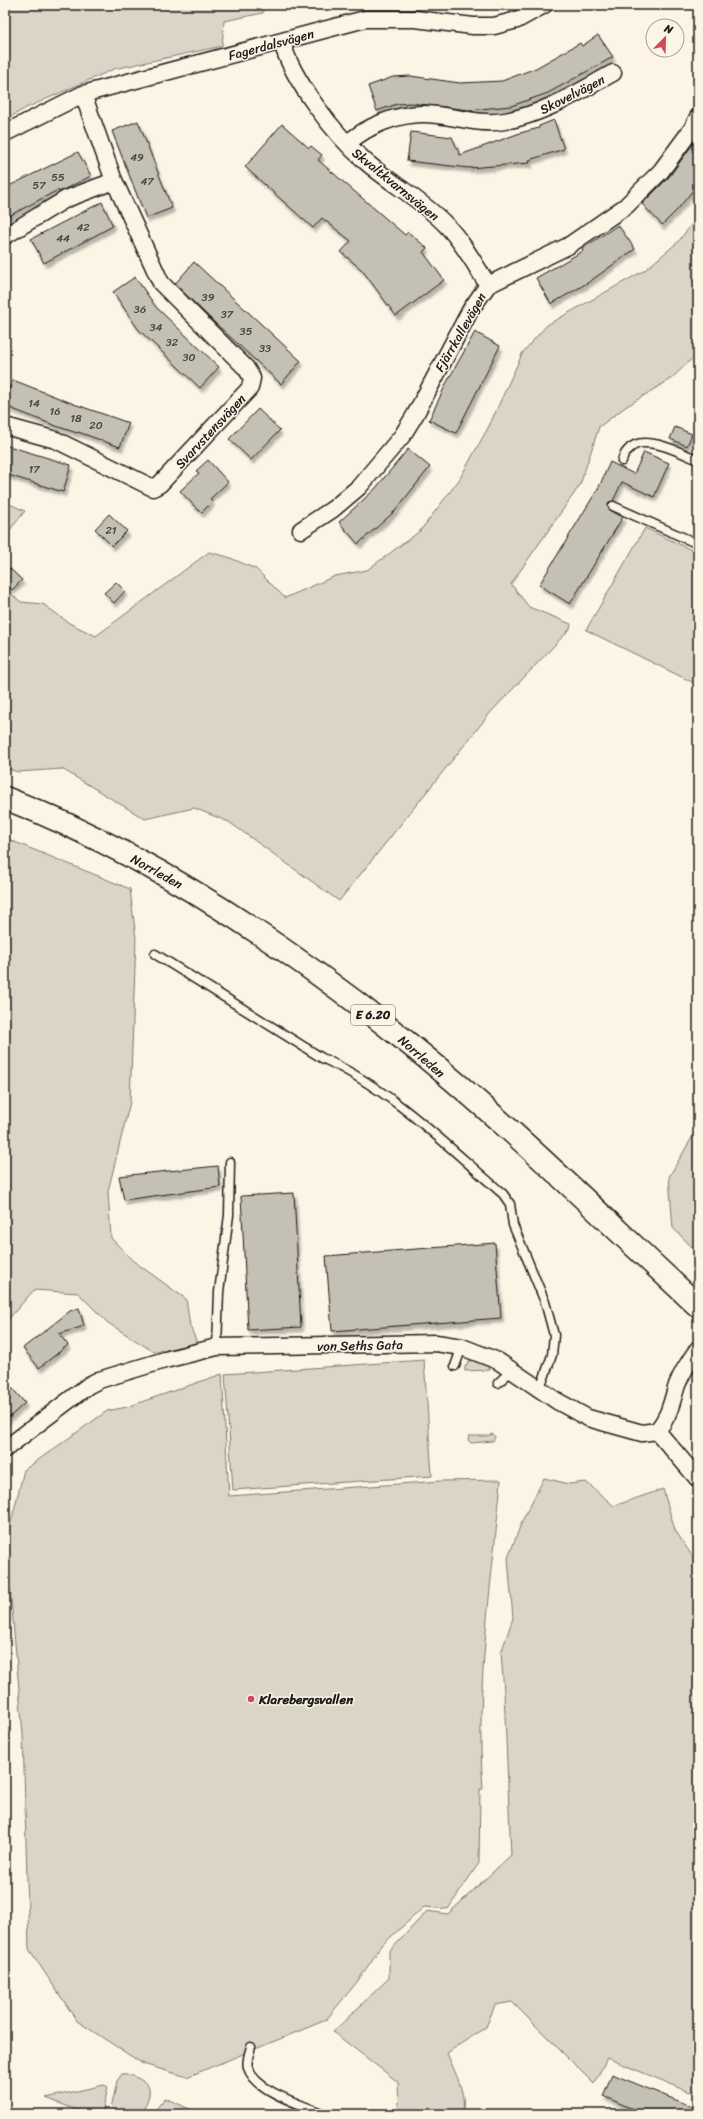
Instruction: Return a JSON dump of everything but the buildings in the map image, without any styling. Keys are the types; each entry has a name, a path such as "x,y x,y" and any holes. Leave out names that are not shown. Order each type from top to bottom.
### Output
{"highway":[{"name":"Norrleden","path":"5,798 102,842 159,872 261,934 336,986 400,1036 477,1103 695,1304"}],"street":[{"name":"Fagerdalsvägen","path":"5,133 83,94 282,42 365,19 388,11 415,19 473,26 494,26 517,20 544,5"},
{"name":"Skvaltkvarnsvägen","path":"282,42 287,61 318,108 364,160 446,225 462,245 488,285"},
{"name":"Skovelvägen","path":"348,143 356,136 396,117 423,114 476,122 504,121 524,116 561,101 613,73"},
{"name":"Svarvstensvägen","path":"5,426 56,440 153,488 160,484 209,434 250,388 252,378 246,368 161,283 114,181 83,94"},
{"name":"Fjärrkallevägen","path":"301,530 333,509 359,487 402,436 415,415 471,309 488,285 568,246 626,206 661,171 692,129 698,117"},
{"path":"5,236 66,199 114,181"},
{"name":"von Seths Gata","path":"5,1448 52,1412 99,1380 165,1360 217,1347 436,1343 462,1347 498,1361 557,1402 588,1418 642,1433 657,1431"},
{"path":"698,1349 677,1385 670,1412 657,1431 698,1479"}],"lane":[{"path":"622,461 628,449 639,443 665,446 698,460"},
{"path":"613,506 698,544"},
{"path":"155,954 322,1058 347,1069 364,1080 400,1106 503,1194 510,1204 513,1225 545,1302 554,1335 552,1356 544,1378 538,1388"},
{"path":"217,1347 219,1292 229,1215 230,1162"},
{"path":"455,1366 462,1347"},
{"path":"498,1384 512,1370"},
{"path":"251,2047 248,2057 248,2067 252,2076 256,2080 265,2088 324,2114"}],"shaded area":[{"path":"5,5 265,5 263,13 224,21 222,46 114,69 26,108 5,120"},
{"path":"698,216 698,353 672,378 624,408 599,427 580,485 511,584 529,607 571,624 570,629 491,712 339,901 229,822 194,808 145,819 62,769 18,772 5,768 5,589 21,602 43,604 69,623 96,636 209,552 228,557 256,569 285,598 335,576 367,570 420,531 459,480 489,426 523,352 547,325 645,270 678,242"},
{"path":"5,502 25,511 5,536"},
{"path":"645,528 698,553 698,685 586,630"},
{"path":"5,838 130,889 136,939 130,1102 108,1191 111,1238 132,1260 186,1299 190,1326 197,1343 154,1352 108,1323 78,1293 34,1290 5,1323"},
{"path":"698,1127 698,1253 673,1228 669,1177"},
{"path":"424,1360 432,1476 233,1490 225,1374"},
{"path":"476,1360 488,1365 490,1370 465,1371 465,1367 469,1361"},
{"name":"Klarebergsvallen","path":"222,1374 229,1496 441,1481 501,1480 483,1673 481,1750 483,1789 480,1789 479,1863 448,1909 424,1907 383,1944 357,1982 326,2020 187,2077 143,2064 77,2021 29,1949 23,1734 6,1542 24,1470 107,1411 127,1407"},
{"path":"493,1434 495,1437 493,1441 471,1443 468,1440 469,1436 487,1436"},
{"path":"544,1478 569,1484 586,1482 614,1506 663,1489 675,1530 698,1565 698,2089 690,2092 607,2058 594,2084 512,2002 495,2005 486,2027 447,2053 462,2091 462,2114 399,2114 398,2082 333,2032 389,1978 389,1952 427,1911 448,1914 511,1855 501,1653 513,1618 508,1558 523,1519"},
{"path":"122,2074 132,2076 143,2081 149,2089 148,2098 142,2114 110,2114 117,2081"},
{"path":"104,2085 108,2087 102,2114 87,2114 46,2098"},
{"path":"165,2098 201,2114 152,2114"}],"place":[{"name":"Klarebergsvallen","path":"251,1699"}]}
